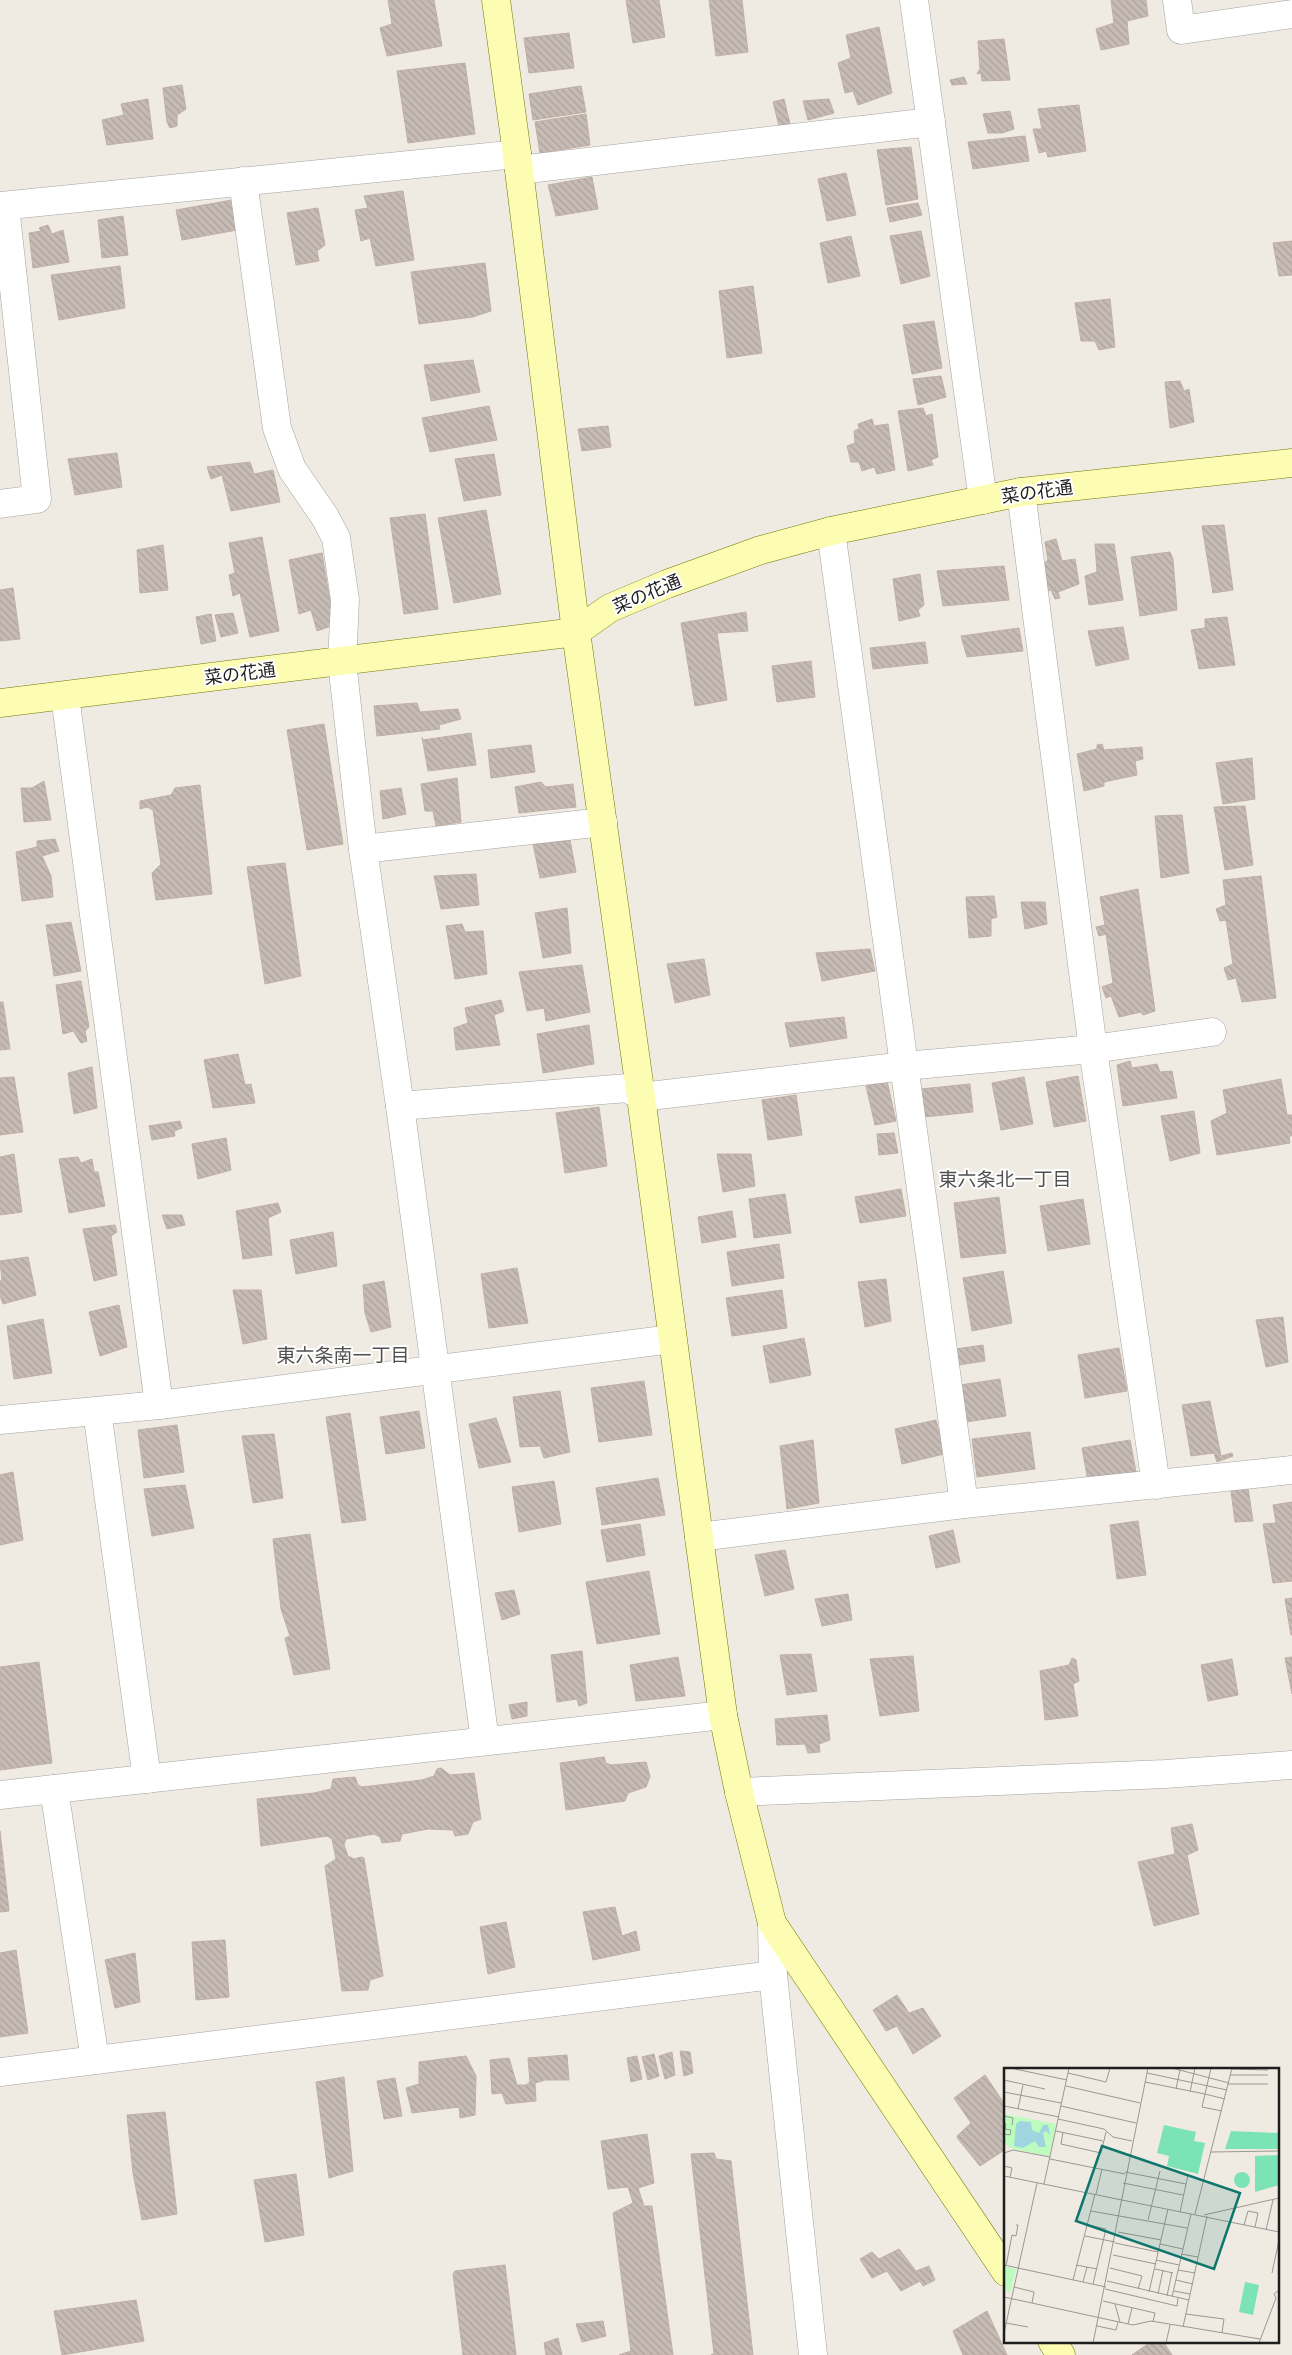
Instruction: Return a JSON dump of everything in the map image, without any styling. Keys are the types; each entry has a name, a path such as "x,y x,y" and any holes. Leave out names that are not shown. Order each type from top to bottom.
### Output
{"street":[{"path":"496,0 576,632 641,1097 723,1715 738,1792 772,1923 773,1975 814,2355"},
{"path":"914,0 983,500"},
{"path":"1177,0 1181,30 1292,14"},
{"path":"0,504 37,499 2,206 243,181 518,162 931,122"},
{"path":"243,181 277,428 292,470 325,517 336,538 345,600 342,662 363,850 400,1106 485,1741"},
{"name":"菜の花通","path":"0,703 576,632 610,608 667,584 761,550 832,531 1022,492 1292,462"},
{"path":"1022,492 1093,1049 1156,1485"},
{"path":"832,531 964,1504"},
{"path":"65,696 159,1405"},
{"path":"363,850 603,822"},
{"path":"400,1106 628,1088 641,1097 905,1066 1093,1049 1212,1032"},
{"path":"0,1420 159,1405 672,1339"},
{"path":"97,1411 148,1779"},
{"path":"699,1537 964,1504 1292,1470"},
{"path":"0,1795 723,1715"},
{"path":"738,1792 1166,1774 1292,1765"},
{"path":"54,1789 96,2060"},
{"path":"772,1923 1004,2269"},
{"path":"0,2072 773,1975"},
{"path":"1053,2342 1061,2355"}],"building":[{"path":"388,0 434,0 442,46 387,56 380,28 392,24"},
{"path":"626,0 659,0 665,37 633,43"},
{"path":"709,0 742,0 748,52 716,56"},
{"path":"1111,0 1146,0 1148,16 1127,21 1129,44 1101,50 1096,29 1114,23"},
{"path":"879,27 892,93 858,105 853,91 845,93 838,63 851,58 846,35"},
{"path":"569,33 574,68 529,73 524,38"},
{"path":"1004,39 1010,80 982,81 981,73 977,74 980,69 978,41"},
{"path":"465,63 475,134 408,143 397,71"},
{"path":"964,77 967,84 952,85 950,80"},
{"path":"182,85 186,109 177,115 177,126 170,128 167,122 163,88"},
{"path":"581,86 586,112 533,120 529,94"},
{"path":"148,99 153,139 107,145 102,120 124,115 121,104"},
{"path":"784,99 790,124 779,126 773,102"},
{"path":"829,99 834,113 808,120 803,101"},
{"path":"1079,105 1086,151 1048,157 1046,151 1039,153 1033,129 1042,129 1038,109"},
{"path":"1010,111 1014,129 1002,133 988,133 983,114"},
{"path":"586,114 590,145 540,153 535,122"},
{"path":"1025,136 1029,161 973,169 968,142"},
{"path":"911,147 918,199 886,205 877,150"},
{"path":"846,173 856,215 827,221 818,179"},
{"path":"592,177 598,209 556,216 548,185"},
{"path":"403,191 414,260 376,266 370,238 361,241 355,210 368,208 364,196"},
{"path":"232,200 237,230 182,240 176,210"},
{"path":"918,203 922,215 890,222 887,208"},
{"path":"318,208 325,245 317,251 319,261 296,265 287,213"},
{"path":"123,216 128,255 102,258 98,220"},
{"path":"48,225 52,234 63,230 69,262 33,268 29,233 41,231 39,228"},
{"path":"921,231 930,276 901,284 890,236"},
{"path":"851,236 860,276 828,283 820,243"},
{"path":"1292,241 1292,275 1279,276 1273,243"},
{"path":"485,263 491,311 473,317 419,324 411,272"},
{"path":"120,266 125,308 59,320 51,275"},
{"path":"753,286 762,353 727,358 719,291"},
{"path":"1110,299 1115,347 1099,350 1095,341 1081,341 1075,303"},
{"path":"934,321 942,368 912,374 903,325"},
{"path":"473,360 480,392 431,401 424,365"},
{"path":"941,376 946,397 918,405 913,379"},
{"path":"1180,381 1184,391 1189,389 1194,422 1170,428 1165,382"},
{"path":"489,406 497,440 430,452 422,418"},
{"path":"923,408 926,416 932,414 938,457 931,460 933,465 908,471 898,411"},
{"path":"872,419 874,426 888,424 895,470 877,474 874,467 862,471 859,462 851,462 847,446 855,443 854,431 859,429 858,424"},
{"path":"608,426 611,447 582,451 578,429"},
{"path":"117,453 122,487 75,495 68,459"},
{"path":"494,454 501,495 464,501 455,459"},
{"path":"250,462 254,474 273,470 280,502 231,511 222,475 211,479 207,467"},
{"path":"486,510 501,594 454,603 438,518"},
{"path":"425,514 438,609 404,614 390,518"},
{"path":"1224,525 1233,590 1213,593 1202,526"},
{"path":"262,537 279,631 250,637 240,593 233,596 229,575 235,573 229,543"},
{"path":"1056,539 1062,561 1075,559 1079,584 1058,592 1060,598 1055,599 1051,590 1047,591 1042,565 1048,560 1045,542"},
{"path":"1095,544 1114,544 1123,600 1089,605 1085,576 1097,572"},
{"path":"163,545 168,590 140,593 137,550"},
{"path":"1170,552 1173,559 1177,610 1140,616 1131,557"},
{"path":"322,553 334,625 317,631 311,610 299,614 289,560"},
{"path":"1004,566 1009,600 943,606 937,571"},
{"path":"920,574 924,605 918,610 920,616 899,621 893,579"},
{"path":"13,588 20,639 0,641 0,590"},
{"path":"746,612 748,631 717,633 727,700 695,706 681,623"},
{"path":"233,613 238,633 221,637 215,615"},
{"path":"211,614 216,641 201,644 196,617"},
{"path":"1227,617 1235,665 1199,669 1191,630 1205,628 1205,619"},
{"path":"1123,627 1129,659 1096,666 1088,631"},
{"path":"1019,628 1023,651 967,657 961,636"},
{"path":"925,642 928,663 873,669 870,648"},
{"path":"811,661 815,697 777,702 772,666"},
{"path":"417,703 420,712 458,709 461,719 439,725 440,729 377,736 374,706"},
{"path":"324,724 343,844 307,850 287,730"},
{"path":"471,733 476,765 428,771 422,737 423,740"},
{"path":"1102,744 1104,750 1142,747 1143,759 1135,761 1137,775 1104,782 1104,786 1084,791 1077,754 1097,749 1097,745"},
{"path":"531,745 535,772 491,778 488,750"},
{"path":"1252,758 1255,799 1223,804 1216,763"},
{"path":"457,778 461,822 436,826 433,811 425,811 421,784"},
{"path":"44,781 51,820 24,822 21,788 32,788"},
{"path":"541,782 546,787 573,784 576,807 519,813 515,787"},
{"path":"200,785 212,894 156,900 152,873 161,864 153,810 147,807 140,809 140,801 171,795 175,788"},
{"path":"401,788 406,814 383,819 380,791"},
{"path":"1245,806 1253,865 1225,870 1214,807"},
{"path":"1182,815 1189,873 1161,878 1155,816"},
{"path":"55,839 59,851 42,856 51,876 53,897 22,901 16,852 37,847 37,841"},
{"path":"570,840 576,872 540,878 533,844"},
{"path":"285,863 301,976 265,984 247,867"},
{"path":"476,874 479,905 441,909 434,876"},
{"path":"1261,876 1276,998 1242,1002 1236,978 1228,980 1224,968 1233,964 1226,920 1220,921 1216,909 1226,905 1223,880"},
{"path":"1138,889 1155,1011 1143,1015 1141,1012 1119,1017 1111,996 1106,998 1102,987 1113,983 1106,934 1099,936 1096,927 1105,925 1100,897"},
{"path":"994,896 997,917 991,919 991,936 969,938 966,897"},
{"path":"1021,902 1045,902 1047,924 1025,929"},
{"path":"567,908 571,953 543,958 535,913"},
{"path":"71,922 81,971 54,976 46,925"},
{"path":"462,924 465,932 483,931 487,974 455,979 446,926"},
{"path":"870,949 875,971 822,981 816,953"},
{"path":"704,959 710,995 675,1003 667,964"},
{"path":"582,965 590,1012 546,1021 544,1008 527,1011 519,972"},
{"path":"81,981 89,1027 85,1031 87,1041 81,1043 73,1031 63,1034 56,985"},
{"path":"501,1000 504,1011 494,1015 500,1045 456,1050 454,1028 468,1023 465,1008"},
{"path":"0,1002 3,1002 10,1049 0,1050"},
{"path":"844,1017 847,1038 790,1047 785,1023"},
{"path":"589,1025 594,1064 543,1073 537,1034"},
{"path":"238,1054 245,1085 251,1084 255,1103 213,1108 204,1060"},
{"path":"1130,1061 1132,1068 1157,1064 1160,1072 1172,1071 1177,1098 1123,1106 1117,1065"},
{"path":"92,1067 97,1108 74,1114 68,1073"},
{"path":"1078,1076 1086,1121 1054,1127 1046,1082"},
{"path":"14,1077 23,1132 0,1135 0,1078"},
{"path":"1024,1077 1033,1124 1001,1130 992,1083"},
{"path":"1281,1079 1287,1115 1292,1115 1290,1143 1217,1155 1211,1121 1227,1113 1223,1090"},
{"path":"887,1081 896,1121 875,1125 866,1086"},
{"path":"970,1084 973,1112 924,1117 921,1089"},
{"path":"796,1095 802,1135 768,1140 762,1100"},
{"path":"599,1107 607,1166 565,1173 556,1113"},
{"path":"1194,1111 1200,1153 1170,1161 1161,1116"},
{"path":"180,1121 182,1128 174,1131 175,1136 152,1140 149,1126"},
{"path":"894,1133 898,1153 879,1155 877,1134"},
{"path":"226,1138 231,1170 198,1179 192,1144"},
{"path":"14,1154 22,1212 0,1215 0,1157"},
{"path":"717,1154 751,1154 755,1186 723,1192"},
{"path":"78,1157 81,1163 92,1159 94,1172 98,1172 105,1206 69,1213 59,1159"},
{"path":"901,1189 906,1216 860,1223 855,1197"},
{"path":"785,1194 791,1233 754,1238 749,1199"},
{"path":"999,1197 1006,1253 961,1258 954,1203"},
{"path":"1083,1199 1090,1244 1048,1251 1040,1206"},
{"path":"278,1203 281,1212 268,1218 272,1255 243,1259 236,1211"},
{"path":"732,1211 736,1237 702,1243 698,1217"},
{"path":"162,1215 182,1215 185,1225 167,1229"},
{"path":"115,1225 117,1232 111,1236 117,1275 94,1281 83,1229"},
{"path":"333,1232 337,1266 296,1274 290,1240"},
{"path":"779,1244 784,1278 732,1286 727,1252"},
{"path":"28,1257 36,1295 3,1304 0,1296 0,1281 2,1280 0,1261"},
{"path":"517,1268 528,1323 489,1328 481,1274"},
{"path":"1003,1271 1012,1323 972,1331 963,1278"},
{"path":"886,1279 891,1321 865,1327 858,1282"},
{"path":"384,1281 391,1327 371,1332 365,1313 363,1285"},
{"path":"233,1290 261,1290 267,1339 243,1344"},
{"path":"782,1290 787,1328 732,1336 726,1298"},
{"path":"119,1305 127,1347 100,1356 89,1312"},
{"path":"1283,1317 1288,1362 1266,1367 1256,1320"},
{"path":"43,1319 52,1373 14,1379 7,1326"},
{"path":"804,1338 811,1375 770,1383 763,1346"},
{"path":"983,1345 985,1361 958,1365 956,1349"},
{"path":"1119,1348 1127,1391 1085,1398 1078,1355"},
{"path":"1000,1379 1006,1416 966,1422 960,1385"},
{"path":"644,1381 652,1435 599,1442 591,1388"},
{"path":"560,1391 570,1452 544,1458 540,1446 520,1447 513,1397"},
{"path":"1210,1401 1221,1456 1232,1453 1233,1456 1217,1462 1214,1453 1191,1456 1182,1405"},
{"path":"419,1411 425,1448 386,1454 380,1417"},
{"path":"350,1413 366,1520 342,1523 326,1417"},
{"path":"496,1418 511,1462 479,1468 469,1424"},
{"path":"936,1420 944,1454 902,1464 895,1429"},
{"path":"177,1425 184,1472 144,1478 138,1430"},
{"path":"1030,1432 1035,1469 977,1477 972,1439"},
{"path":"274,1434 283,1498 253,1503 242,1436"},
{"path":"813,1440 819,1503 787,1509 780,1446"},
{"path":"1130,1440 1136,1472 1088,1481 1082,1448"},
{"path":"13,1472 23,1540 0,1545 0,1475"},
{"path":"658,1478 665,1515 602,1525 596,1488"},
{"path":"554,1481 561,1524 519,1532 512,1487"},
{"path":"185,1485 194,1528 152,1536 144,1489"},
{"path":"1248,1488 1253,1521 1235,1522 1231,1491"},
{"path":"1292,1502 1292,1581 1273,1583 1263,1524 1276,1523 1273,1505"},
{"path":"1138,1521 1146,1575 1117,1579 1110,1525"},
{"path":"640,1524 645,1555 607,1562 601,1530"},
{"path":"953,1530 960,1562 936,1568 929,1536"},
{"path":"310,1534 330,1669 294,1675 285,1638 290,1636 281,1609 273,1539"},
{"path":"785,1550 794,1589 765,1596 755,1555"},
{"path":"649,1571 660,1634 597,1644 586,1582"},
{"path":"514,1590 520,1614 502,1620 495,1593"},
{"path":"848,1594 852,1620 822,1626 815,1599"},
{"path":"1292,1598 1292,1635 1291,1635 1285,1599"},
{"path":"582,1651 587,1703 579,1706 577,1699 557,1702 551,1655"},
{"path":"811,1654 817,1691 787,1695 780,1655"},
{"path":"913,1656 919,1711 880,1716 870,1659"},
{"path":"678,1657 685,1696 636,1701 630,1665"},
{"path":"1292,1657 1292,1694 1285,1658"},
{"path":"1072,1658 1076,1660 1079,1681 1073,1684 1078,1716 1045,1720 1040,1671 1069,1665"},
{"path":"1232,1659 1238,1695 1208,1701 1201,1665"},
{"path":"39,1662 52,1763 0,1770 0,1667"},
{"path":"527,1702 527,1716 512,1719 509,1705"},
{"path":"827,1715 830,1740 819,1744 820,1752 808,1753 805,1744 777,1745 775,1719"},
{"path":"604,1757 606,1763 611,1765 646,1762 650,1777 646,1787 628,1793 625,1801 566,1810 560,1763"},
{"path":"441,1768 450,1775 474,1773 481,1819 473,1822 468,1834 455,1836 453,1830 428,1829 402,1834 400,1841 382,1843 380,1837 374,1834 346,1839 344,1845 348,1856 354,1859 364,1858 383,1976 370,1980 368,1990 342,1991 325,1866 336,1859 332,1839 327,1836 261,1846 257,1799 314,1793 331,1789 333,1779 355,1777 358,1785 362,1787 422,1780 434,1776 437,1769"},
{"path":"1192,1824 1198,1850 1187,1855 1199,1914 1154,1926 1138,1862 1175,1854 1171,1828"},
{"path":"0,1831 9,1911 0,1912"},
{"path":"615,1907 622,1936 636,1931 640,1950 593,1960 583,1912"},
{"path":"506,1922 515,1967 488,1974 480,1927"},
{"path":"225,1940 229,1997 196,2000 192,1942"},
{"path":"16,1950 28,2033 0,2037 0,1953"},
{"path":"135,1953 140,2002 115,2008 105,1960"},
{"path":"897,1995 909,2013 923,2008 941,2036 913,2054 897,2026 886,2031 873,2010"},
{"path":"680,2051 690,2052 693,2073 684,2076"},
{"path":"672,2052 675,2075 665,2079 659,2056"},
{"path":"654,2054 659,2076 648,2080 642,2057"},
{"path":"567,2055 569,2080 545,2080 535,2083 536,2101 506,2104 502,2093 492,2094 490,2060 509,2058 517,2085 526,2085 530,2082 528,2058"},
{"path":"466,2056 476,2076 475,2115 460,2118 459,2107 412,2113 406,2088 419,2084 419,2062"},
{"path":"637,2056 642,2079 631,2082 627,2058"},
{"path":"985,2075 1004,2103 1004,2150 980,2166 958,2139 957,2136 971,2123 954,2098"},
{"path":"344,2077 353,2171 329,2178 316,2082"},
{"path":"395,2078 402,2116 384,2119 377,2081"},
{"path":"165,2112 177,2214 142,2220 133,2173 127,2115"},
{"path":"647,2134 654,2183 638,2188 644,2206 652,2206 673,2355 619,2355 631,2351 613,2213 633,2203 628,2187 608,2189 601,2141"},
{"path":"714,2153 716,2159 731,2161 753,2355 711,2355 714,2354 691,2154"},
{"path":"296,2174 304,2235 265,2242 254,2180"},
{"path":"899,2249 916,2271 929,2266 935,2280 923,2286 920,2281 901,2291 887,2271 872,2278 860,2259 872,2252 879,2259"},
{"path":"505,2265 516,2355 463,2355 453,2274 455,2271"},
{"path":"136,2300 144,2341 62,2355 54,2311"},
{"path":"987,2311 1007,2355 963,2355 953,2331"},
{"path":"603,2321 606,2336 582,2342 576,2324"},
{"path":"558,2338 562,2355 546,2355 544,2343"},
{"path":"1151,2342 1164,2342 1172,2355 1132,2355"}],"district":[{"name":"東六条北一丁目","path":"1005,1179"},
{"name":"東六条南一丁目","path":"343,1355"}]}
